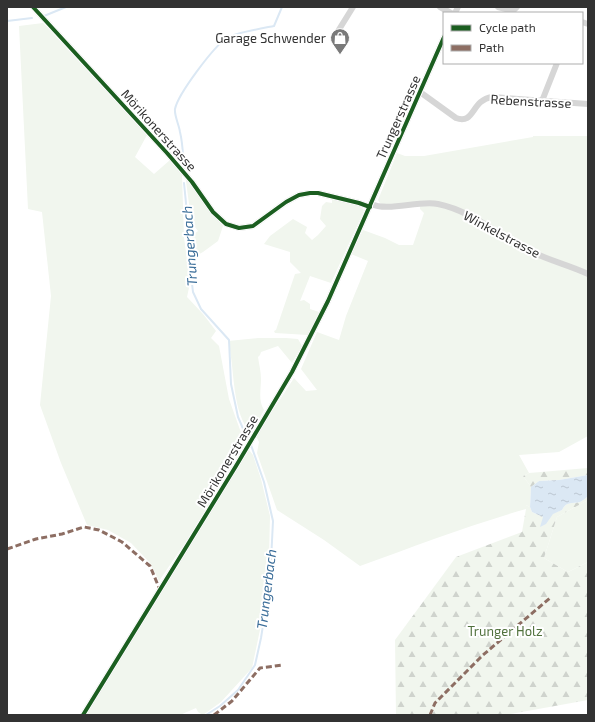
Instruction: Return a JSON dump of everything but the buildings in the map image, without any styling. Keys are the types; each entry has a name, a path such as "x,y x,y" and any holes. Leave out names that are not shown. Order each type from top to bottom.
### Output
{"street":[{"name":"Mörikonerstrasse","path":"33,7 167,153 192,182 213,212 226,224 239,228 253,226 286,202 299,195 310,193 318,193 370,206 382,207 426,203 438,204"},
{"path":"335,36 353,7"},
{"path":"440,7 449,12"},
{"path":"498,7 514,10"},
{"name":"Trungerstrasse","path":"370,206 443,39"},
{"path":"542,101 557,64"},
{"name":"Rebenstrasse","path":"420,92 456,118 462,120 466,119 478,104 488,98 495,97 588,104"},
{"name":"Winkelstrasse","path":"438,204 457,210 483,223 530,252 588,274"},
{"name":"Mörikonerstrasse","path":"83,715 292,372 328,301 370,206"}],"green space":[{"path":"43,23 147,135 135,157 154,174 170,160 182,175 184,237 190,283 187,297 216,331 211,338 219,346 229,399 244,441 235,461 185,543 159,581 150,563 131,543 108,530 87,525 61,463 40,405 51,296 42,212 28,209 19,26"},
{"path":"533,136 588,136 588,436 559,452 519,455 529,473 523,476 531,487 530,507 526,505 526,509 463,529 360,566 324,540 277,510 257,453 259,442 256,436 294,378 306,391 317,390 301,369 317,332 339,340 346,316 368,261 351,254 363,230 399,245 413,245 424,213 420,209 420,206 384,205 378,200 397,153 405,156 424,156"},
{"path":"187,180 223,226 218,241 192,258 194,250 192,236 198,231 195,227 192,227"},
{"path":"332,198 360,206 364,210 363,213 331,283 310,276 300,301 304,300 310,304 310,309 319,312 308,335 275,333 274,331 276,330 295,274 301,273 290,262 290,252 264,244 270,236 293,219 307,227 305,233 312,240 326,226 320,219 322,206 326,202 332,203"},
{"path":"258,338 298,339 302,346 292,363 278,346 261,352 258,357 261,376 260,399 264,410 252,433 245,425 240,415 228,341"},
{"path":"249,450 253,455 261,479 270,516 269,557 262,620 252,668 221,702 203,715 198,712 196,708 180,715 86,715"},
{"path":"588,468 588,475 559,480 539,481 531,487 523,476 529,473"},
{"name":"Trunger Holz","path":"588,496 588,500 557,517 544,558 568,572 588,562 588,700 505,715 396,715 395,640 456,557 522,532 526,505 530,507 532,512 543,517 562,510 567,504 580,502"},
{"path":"588,500 588,562 568,572 544,558 557,517"}],"water":[{"path":"588,475 588,496 580,502 565,505 562,510 553,514 546,524 540,527 543,517 532,512 530,507 531,487 539,481 559,480"}],"waterway":[{"path":"44,16 66,7"},
{"name":"Trungerbach","path":"184,168 182,141 175,109 189,82 214,50 227,38 236,34 274,26 282,7"},
{"path":"7,21 32,18"},
{"name":"Trungerbach","path":"184,183 193,292 201,309 229,340 231,384 238,417 247,438"},
{"name":"Trungerbach","path":"206,715 220,706 238,690 255,665 261,638 270,581 273,521 264,482 251,445"}],"marked path":[{"path":"7,549 36,539 62,534 84,527 99,530 122,542 150,566 160,590"},
{"path":"430,715 435,703 483,655 550,598"},
{"path":"214,715 232,701 260,668 283,665"}],"cycle path":[{"path":"33,7 167,153 192,182 213,212 226,224 239,228 253,226 286,202 299,195 310,193 318,193 370,207"},
{"path":"83,715 292,372 328,301 443,39"}],"place":[{"name":"Garage Schwender","path":"340,55"}]}
